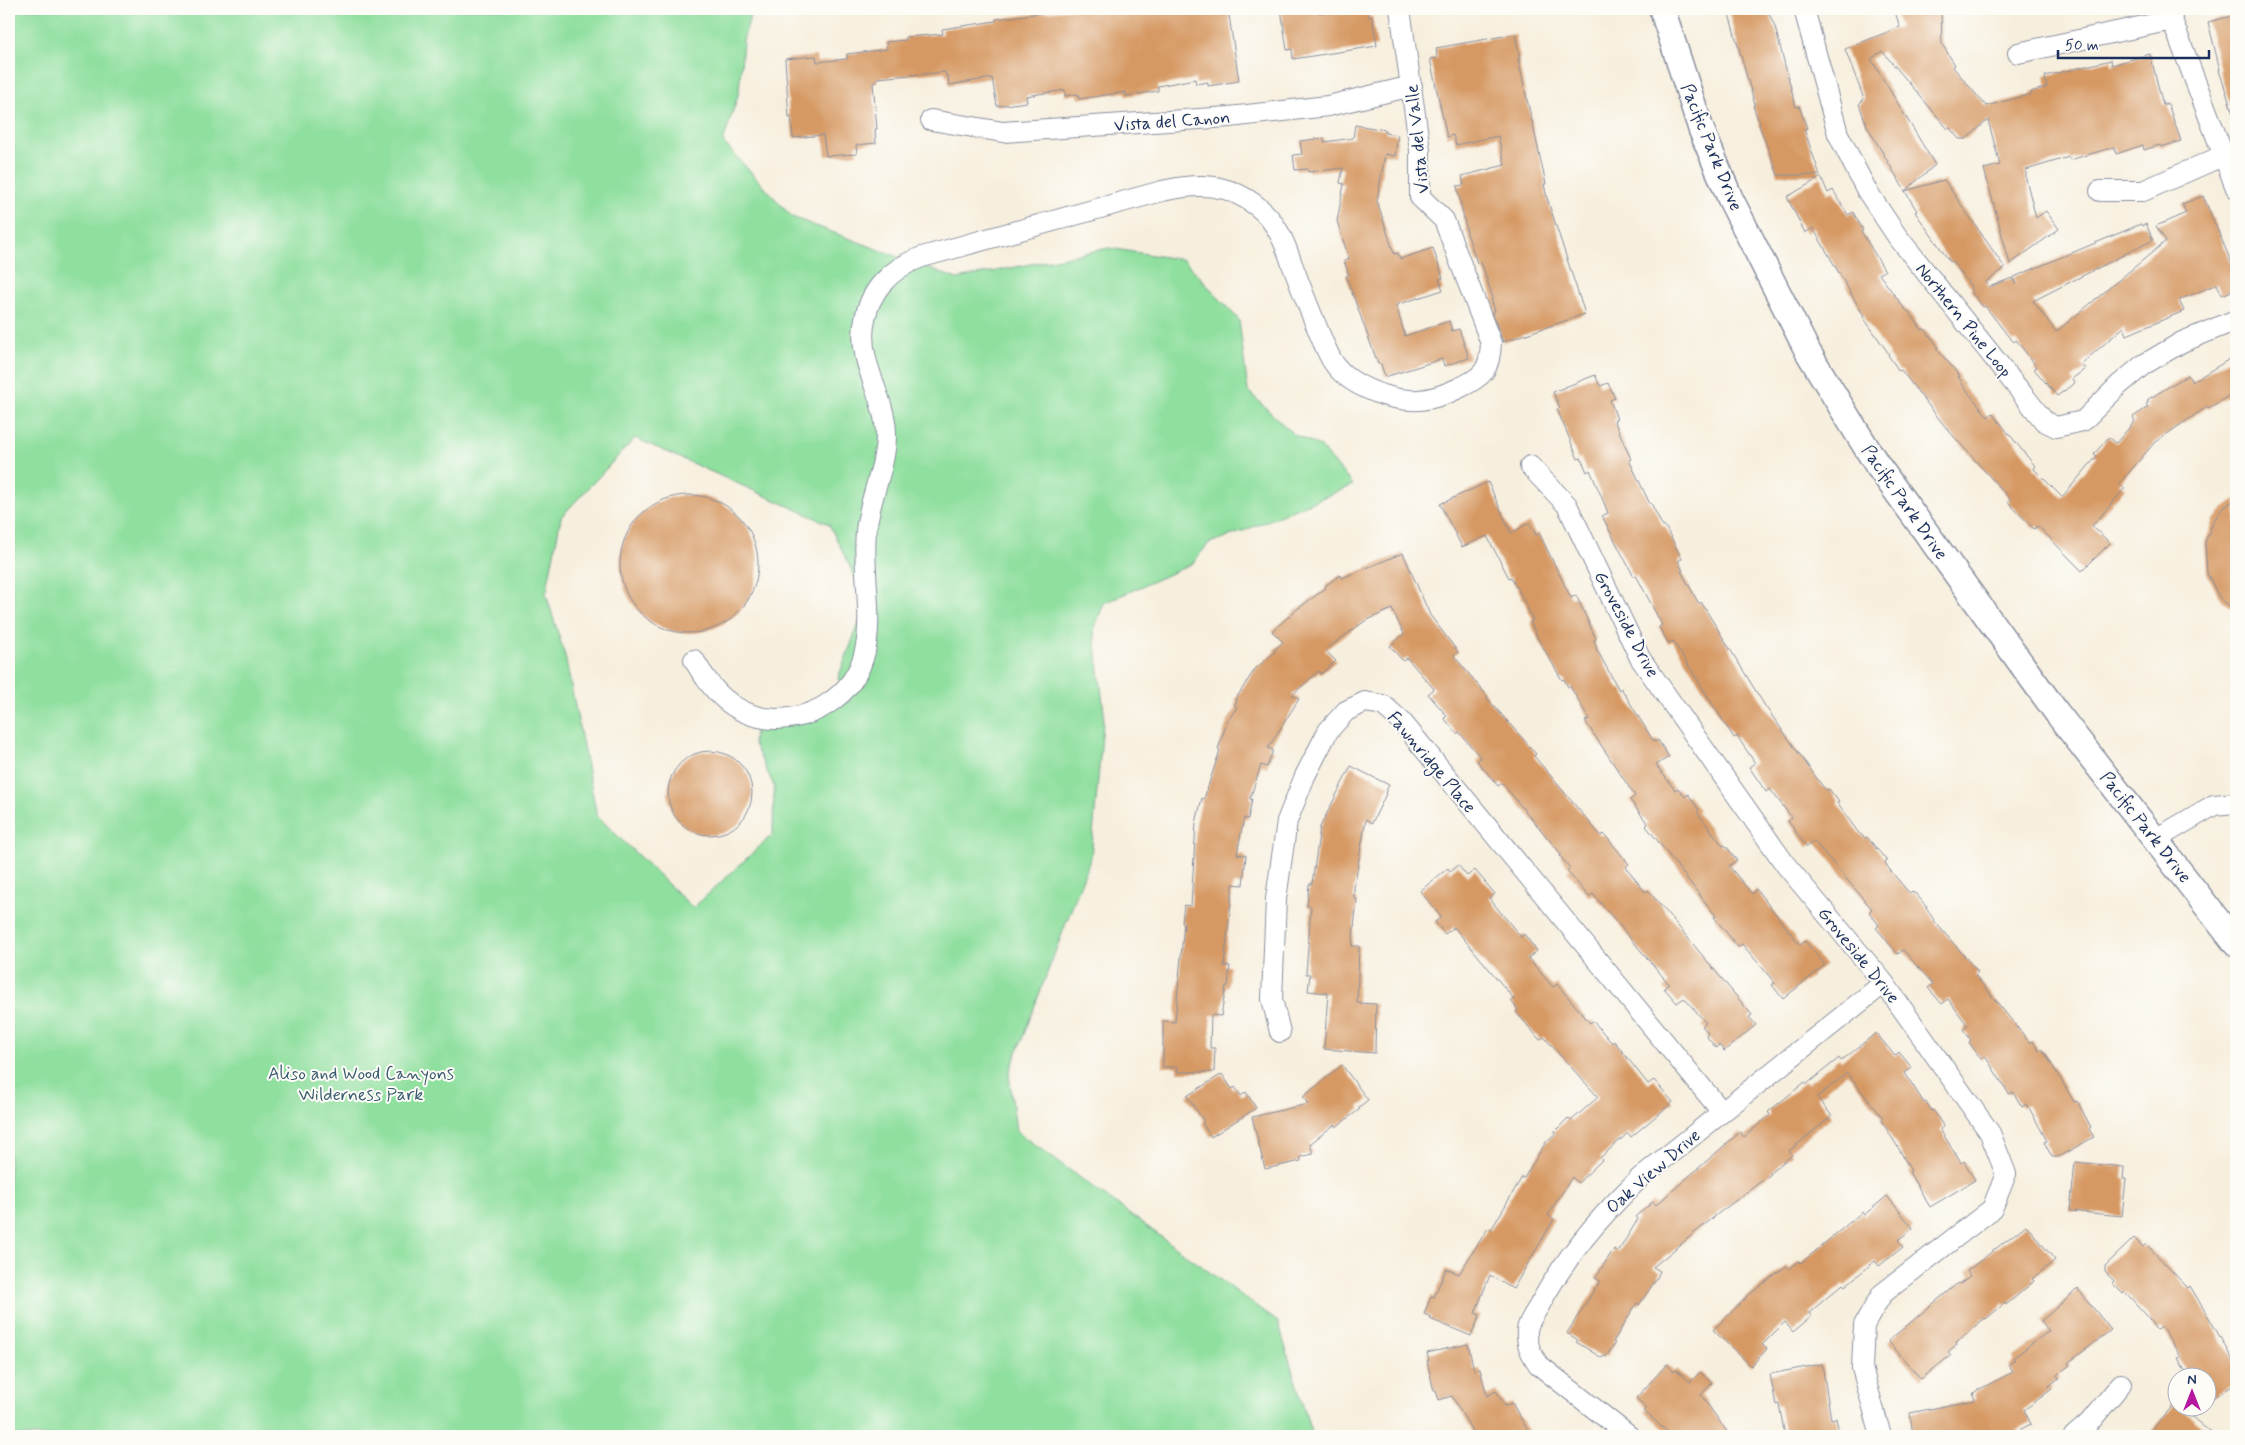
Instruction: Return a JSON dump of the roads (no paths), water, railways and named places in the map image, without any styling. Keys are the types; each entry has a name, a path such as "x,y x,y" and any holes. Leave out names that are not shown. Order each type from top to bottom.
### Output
{"main road":[{"name":"Pacific Park Drive","path":"1662,9 1701,129 1730,198 1808,352 1848,418 1878,466 2057,714 2236,944"}],"street":[{"name":"Vista del Valle","path":"694,660 707,682 727,702 752,716 773,718 796,716 822,707 839,696 854,679 861,667 866,651 868,631 864,542 866,521 886,435 881,406 865,361 864,324 868,309 880,287 893,271 904,263 985,238 1162,191 1188,185 1209,185 1240,195 1259,207 1271,220 1288,252 1317,328 1333,362 1349,378 1368,390 1394,398 1417,401 1439,398 1476,381 1486,371 1490,359 1491,343 1444,220 1420,197 1420,150 1400,9"},
{"name":"Northern Pine Loop","path":"1804,9 1838,134 1867,191 1897,236 2044,421 2056,427 2083,421 2119,385 2143,365 2182,342 2236,320"},
{"path":"2018,53 2171,14 2222,156 2236,188"},
{"name":"Vista del Canon","path":"931,120 1003,132 1229,117 1328,106 1412,86"},
{"path":"2100,191 2144,191 2222,156"},
{"name":"Groveside Drive","path":"1530,466 1567,505 1640,658 1785,864 1884,982 1990,1134 2006,1174 1992,1209 1882,1294 1864,1325 1862,1368 1880,1436"},
{"name":"Fawnridge Place","path":"1280,1032 1272,999 1276,898 1287,820 1305,776 1328,730 1346,711 1365,702 1383,705 1402,722 1722,1112"},
{"path":"2156,839 2214,805 2236,803"},
{"name":"Oak View Drive","path":"1629,1436 1540,1365 1529,1350 1527,1328 1545,1294 1576,1247 1609,1208 1641,1177 1884,982"},
{"path":"2074,1436 2089,1423 2121,1384"}],"park label":[{"name":"Aliso and Wood Canyons Wilderness Park","path":"361,1083"}]}
